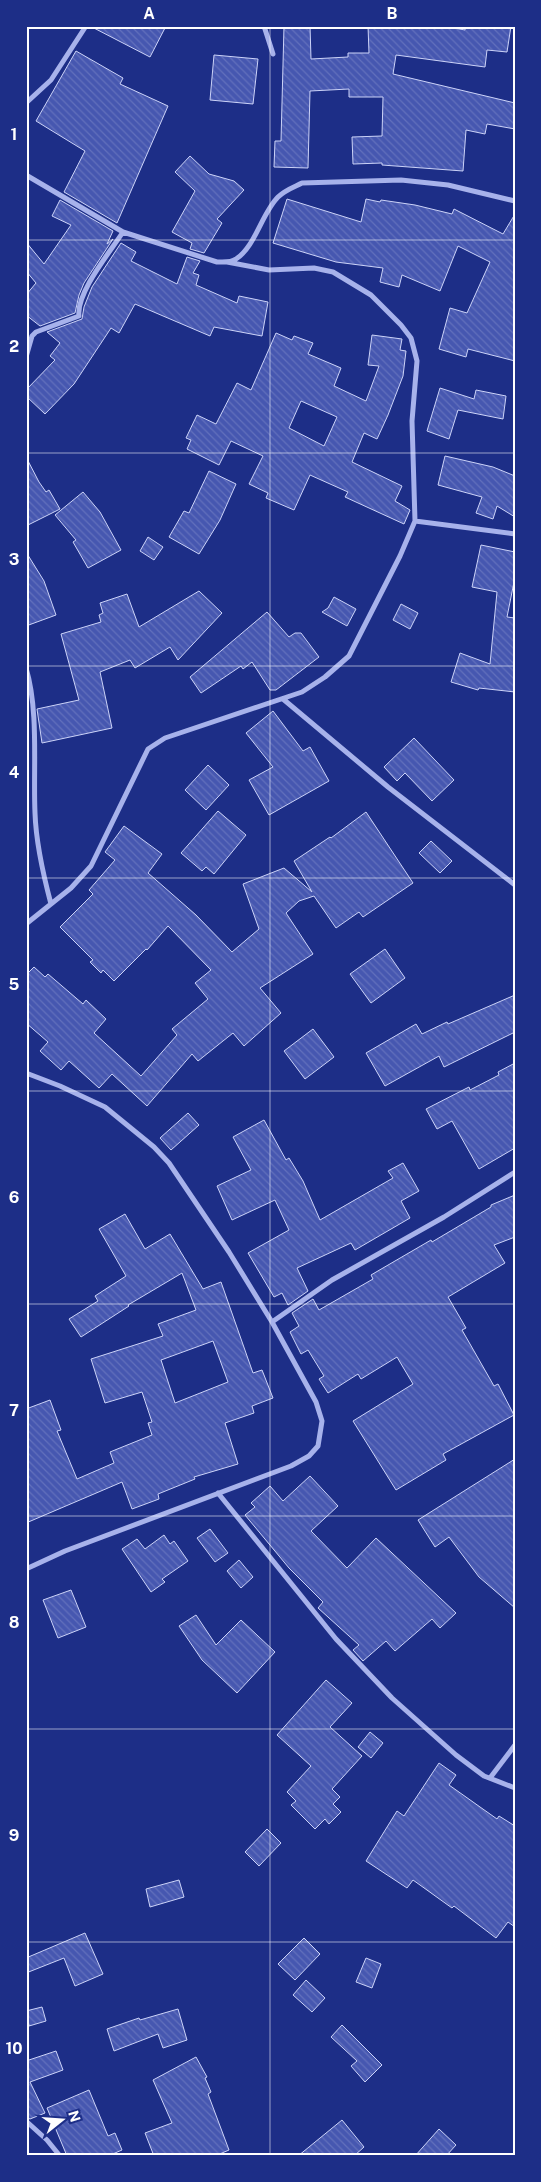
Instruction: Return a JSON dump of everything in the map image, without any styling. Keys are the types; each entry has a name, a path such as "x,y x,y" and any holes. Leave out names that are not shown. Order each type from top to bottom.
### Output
{"street":[{"path":"26,103 51,80 86,26"},
{"path":"264,26 273,54"},
{"path":"26,175 123,232 217,262 269,270 314,268 333,272 372,295 402,325 410,338 416,361 412,421 416,521 349,656 325,677 302,692 165,738 148,749 91,866 71,888 26,924"},
{"path":"226,262 236,259 244,251 277,198 288,189 302,183 401,180 448,185 515,201"},
{"path":"26,357 32,336 36,332 79,316 78,307 86,288 123,232"},
{"path":"416,521 515,534"},
{"path":"26,668 32,700 37,838 40,863 51,904"},
{"path":"283,699 388,787 515,885"},
{"path":"26,1073 105,1107 154,1147 169,1163 230,1252 272,1322 316,1402 322,1421 318,1446 309,1456 291,1466 65,1551 26,1569"},
{"path":"272,1322 332,1280 444,1217 515,1172"},
{"path":"218,1493 336,1639 385,1691 456,1756 484,1776 515,1788"},
{"path":"490,1778 515,1745"},
{"path":"26,2121 48,2140 60,2156"}],"building":[{"path":"90,26 166,26 150,57"},
{"path":"284,26 310,26 311,59 348,57 348,53 369,53 368,26 443,26 465,30 465,26 511,26 507,52 487,50 485,67 396,55 393,74 515,103 515,129 487,124 485,134 466,130 463,171 382,165 382,163 353,164 352,137 382,136 383,97 349,97 349,89 310,91 308,168 274,167 275,141 281,141"},
{"path":"76,51 123,78 120,84 168,106 117,223 64,192 85,151 36,121"},
{"path":"214,55 258,59 253,104 210,100"},
{"path":"190,156 209,174 234,181 244,190 217,219 222,223 204,253 190,249 192,243 172,232 195,191 175,172"},
{"path":"287,199 361,222 366,199 415,205 452,214 454,209 503,234 515,214 515,361 468,349 466,357 439,349 450,308 467,313 490,262 458,246 440,291 402,275 399,287 380,282 383,268 336,262 273,243"},
{"path":"60,200 113,231 107,244 113,239 84,283 75,313 40,326 26,315 26,295 36,283 26,271 26,242 44,264 71,225 52,216"},
{"path":"121,243 136,252 131,261 177,284 187,257 200,261 193,273 199,275 196,285 237,303 239,296 268,302 262,336 214,327 210,336 135,304 119,333 111,328 74,384 45,414 26,396 26,390 55,360 50,356 60,343 47,332 82,319 84,307 92,287"},
{"path":"276,333 292,340 294,336 313,343 308,354 341,368 334,386 366,401 379,366 368,365 372,335 402,339 400,350 406,351 403,376 388,415 377,439 364,433 352,462 402,486 395,501 410,510 404,524 345,497 348,492 310,475 294,510 266,498 268,493 249,484 263,456 231,441 219,465 187,449 191,440 186,438 197,415 216,424 237,383 251,390","holes":["301,401 337,417 324,446 289,428"]},
{"path":"440,388 474,399 476,390 506,396 503,419 458,410 449,439 427,431"},
{"path":"445,456 493,467 515,476 515,517 497,506 493,519 476,513 482,497 438,485"},
{"path":"26,457 39,482 46,492 49,490 60,509 26,526"},
{"path":"209,471 236,484 220,520 199,554 169,537 184,511 189,513"},
{"path":"83,492 100,512 121,550 88,568 73,542 76,540 55,515"},
{"path":"148,537 163,547 154,560 140,551"},
{"path":"481,545 515,552 515,577 507,617 515,618 515,692 479,688 478,690 451,682 460,653 490,664 497,592 472,587"},
{"path":"26,552 44,581 56,615 26,626"},
{"path":"199,591 222,613 178,660 170,647 135,668 130,660 100,672 112,728 42,743 37,709 79,700 61,634 101,622 99,615 103,613 100,603 127,594 139,627"},
{"path":"334,597 356,609 347,626 322,612 328,608"},
{"path":"401,604 418,613 410,629 393,620"},
{"path":"267,612 289,637 295,633 301,633 319,657 276,690 270,690 252,662 243,669 241,666 201,693 190,677"},
{"path":"273,711 303,751 310,747 329,781 269,815 249,780 273,767 246,733"},
{"path":"414,738 454,780 432,801 405,773 397,781 384,767"},
{"path":"208,765 229,785 206,810 185,790"},
{"path":"218,811 246,835 214,874 206,867 202,871 181,853"},
{"path":"366,812 413,883 363,917 359,912 336,928 314,896 299,901 286,913 313,954 260,988 281,1013 244,1046 233,1033 198,1061 192,1054 147,1106 112,1074 99,1088 69,1061 61,1070 40,1051 48,1042 26,1023 26,975 34,967 45,977 48,974 83,1004 86,1000 106,1019 94,1033 141,1076 177,1035 172,1029 208,999 195,983 211,970 168,926 147,950 114,981 103,970 101,973 90,962 93,960 60,927 93,894 89,890 115,860 105,852 124,826 162,854 148,873 196,915 232,952 259,929 243,884 284,868 312,892 294,861 331,838"},
{"path":"431,841 452,861 440,873 419,853"},
{"path":"385,949 405,978 371,1003 350,974"},
{"path":"515,995 515,1032 444,1067 439,1056 385,1086 366,1053 416,1024 422,1034"},
{"path":"313,1029 334,1057 305,1079 284,1051"},
{"path":"515,1063 515,1148 479,1169 452,1121 437,1129 426,1109 469,1087 470,1090 499,1075 498,1072"},
{"path":"188,1113 199,1125 171,1150 160,1138"},
{"path":"264,1120 286,1160 289,1158 303,1181 320,1220 393,1178 388,1171 403,1163 419,1191 401,1201 410,1218 355,1250 351,1243 297,1268 308,1291 288,1305 282,1293 274,1297 248,1253 289,1230 275,1200 232,1220 217,1186 251,1170 233,1137"},
{"path":"515,1195 515,1237 494,1245 505,1263 448,1297 466,1328 462,1330 494,1386 498,1384 514,1415 443,1454 446,1460 396,1490 353,1421 413,1384 397,1357 361,1379 358,1374 328,1393 319,1379 324,1376 308,1350 301,1354 290,1332 299,1326 292,1313 313,1299 319,1310 373,1279 371,1275 431,1240 432,1242 491,1207 491,1205"},
{"path":"125,1214 145,1249 170,1234 203,1289 221,1282 253,1373 262,1370 273,1398 252,1406 254,1413 225,1423 238,1464 194,1477 195,1479 158,1494 159,1499 132,1509 122,1482 26,1523 26,1409 50,1400 61,1430 57,1431 77,1479 114,1463 110,1452 152,1435 148,1423 152,1422 142,1392 105,1403 91,1359 163,1336 158,1324 196,1310 182,1273 128,1305 81,1337 69,1319 98,1301 95,1296 126,1276 99,1229","holes":["213,1341 228,1382 175,1403 161,1360"]},
{"path":"515,1459 515,1608 479,1577 449,1537 435,1547 418,1520"},
{"path":"310,1476 338,1506 311,1531 347,1568 376,1538 456,1613 440,1628 432,1619 395,1651 386,1641 363,1661 353,1650 359,1645 318,1608 323,1602 289,1568 245,1515 255,1507 251,1503 270,1486 283,1501"},
{"path":"210,1529 228,1553 215,1562 197,1538"},
{"path":"164,1535 170,1544 174,1541 188,1561 162,1579 165,1582 151,1592 122,1549 137,1539 145,1549"},
{"path":"239,1560 253,1577 241,1588 227,1571"},
{"path":"71,1590 86,1627 58,1638 43,1600"},
{"path":"196,1615 216,1645 241,1620 275,1652 237,1693 202,1660 179,1626"},
{"path":"326,1680 352,1703 330,1727 362,1756 332,1789 340,1797 333,1804 341,1812 329,1824 325,1819 315,1829 291,1805 296,1801 287,1792 311,1766 277,1735"},
{"path":"370,1732 383,1743 371,1758 358,1747"},
{"path":"439,1763 456,1775 449,1785 497,1819 499,1816 515,1826 515,1927 508,1922 496,1938 454,1906 452,1908 413,1880 407,1888 366,1861 397,1811 404,1816"},
{"path":"267,1829 281,1843 259,1866 245,1852"},
{"path":"179,1880 184,1897 150,1907 146,1889"},
{"path":"85,1933 103,1974 75,1986 64,1958 26,1973 26,1958"},
{"path":"304,1938 320,1954 295,1980 278,1964"},
{"path":"366,1958 381,1964 372,1988 356,1982"},
{"path":"306,1980 325,1998 312,2012 293,1995"},
{"path":"42,2007 46,2021 29,2026 26,2011"},
{"path":"178,2009 187,2040 163,2048 158,2034 114,2051 107,2029 139,2018 140,2020"},
{"path":"342,2025 382,2065 365,2082 351,2066 357,2061 331,2037"},
{"path":"56,2051 63,2070 30,2082 45,2113 30,2119 26,2117 26,2061"},
{"path":"196,2057 207,2077 205,2078 211,2092 208,2094 229,2150 215,2156 154,2156 145,2133 172,2123 153,2080"},
{"path":"89,2090 108,2136 115,2133 122,2150 108,2156 67,2156 47,2108"},
{"path":"342,2120 364,2147 354,2156 298,2156"},
{"path":"439,2129 456,2145 446,2156 415,2156"}]}
